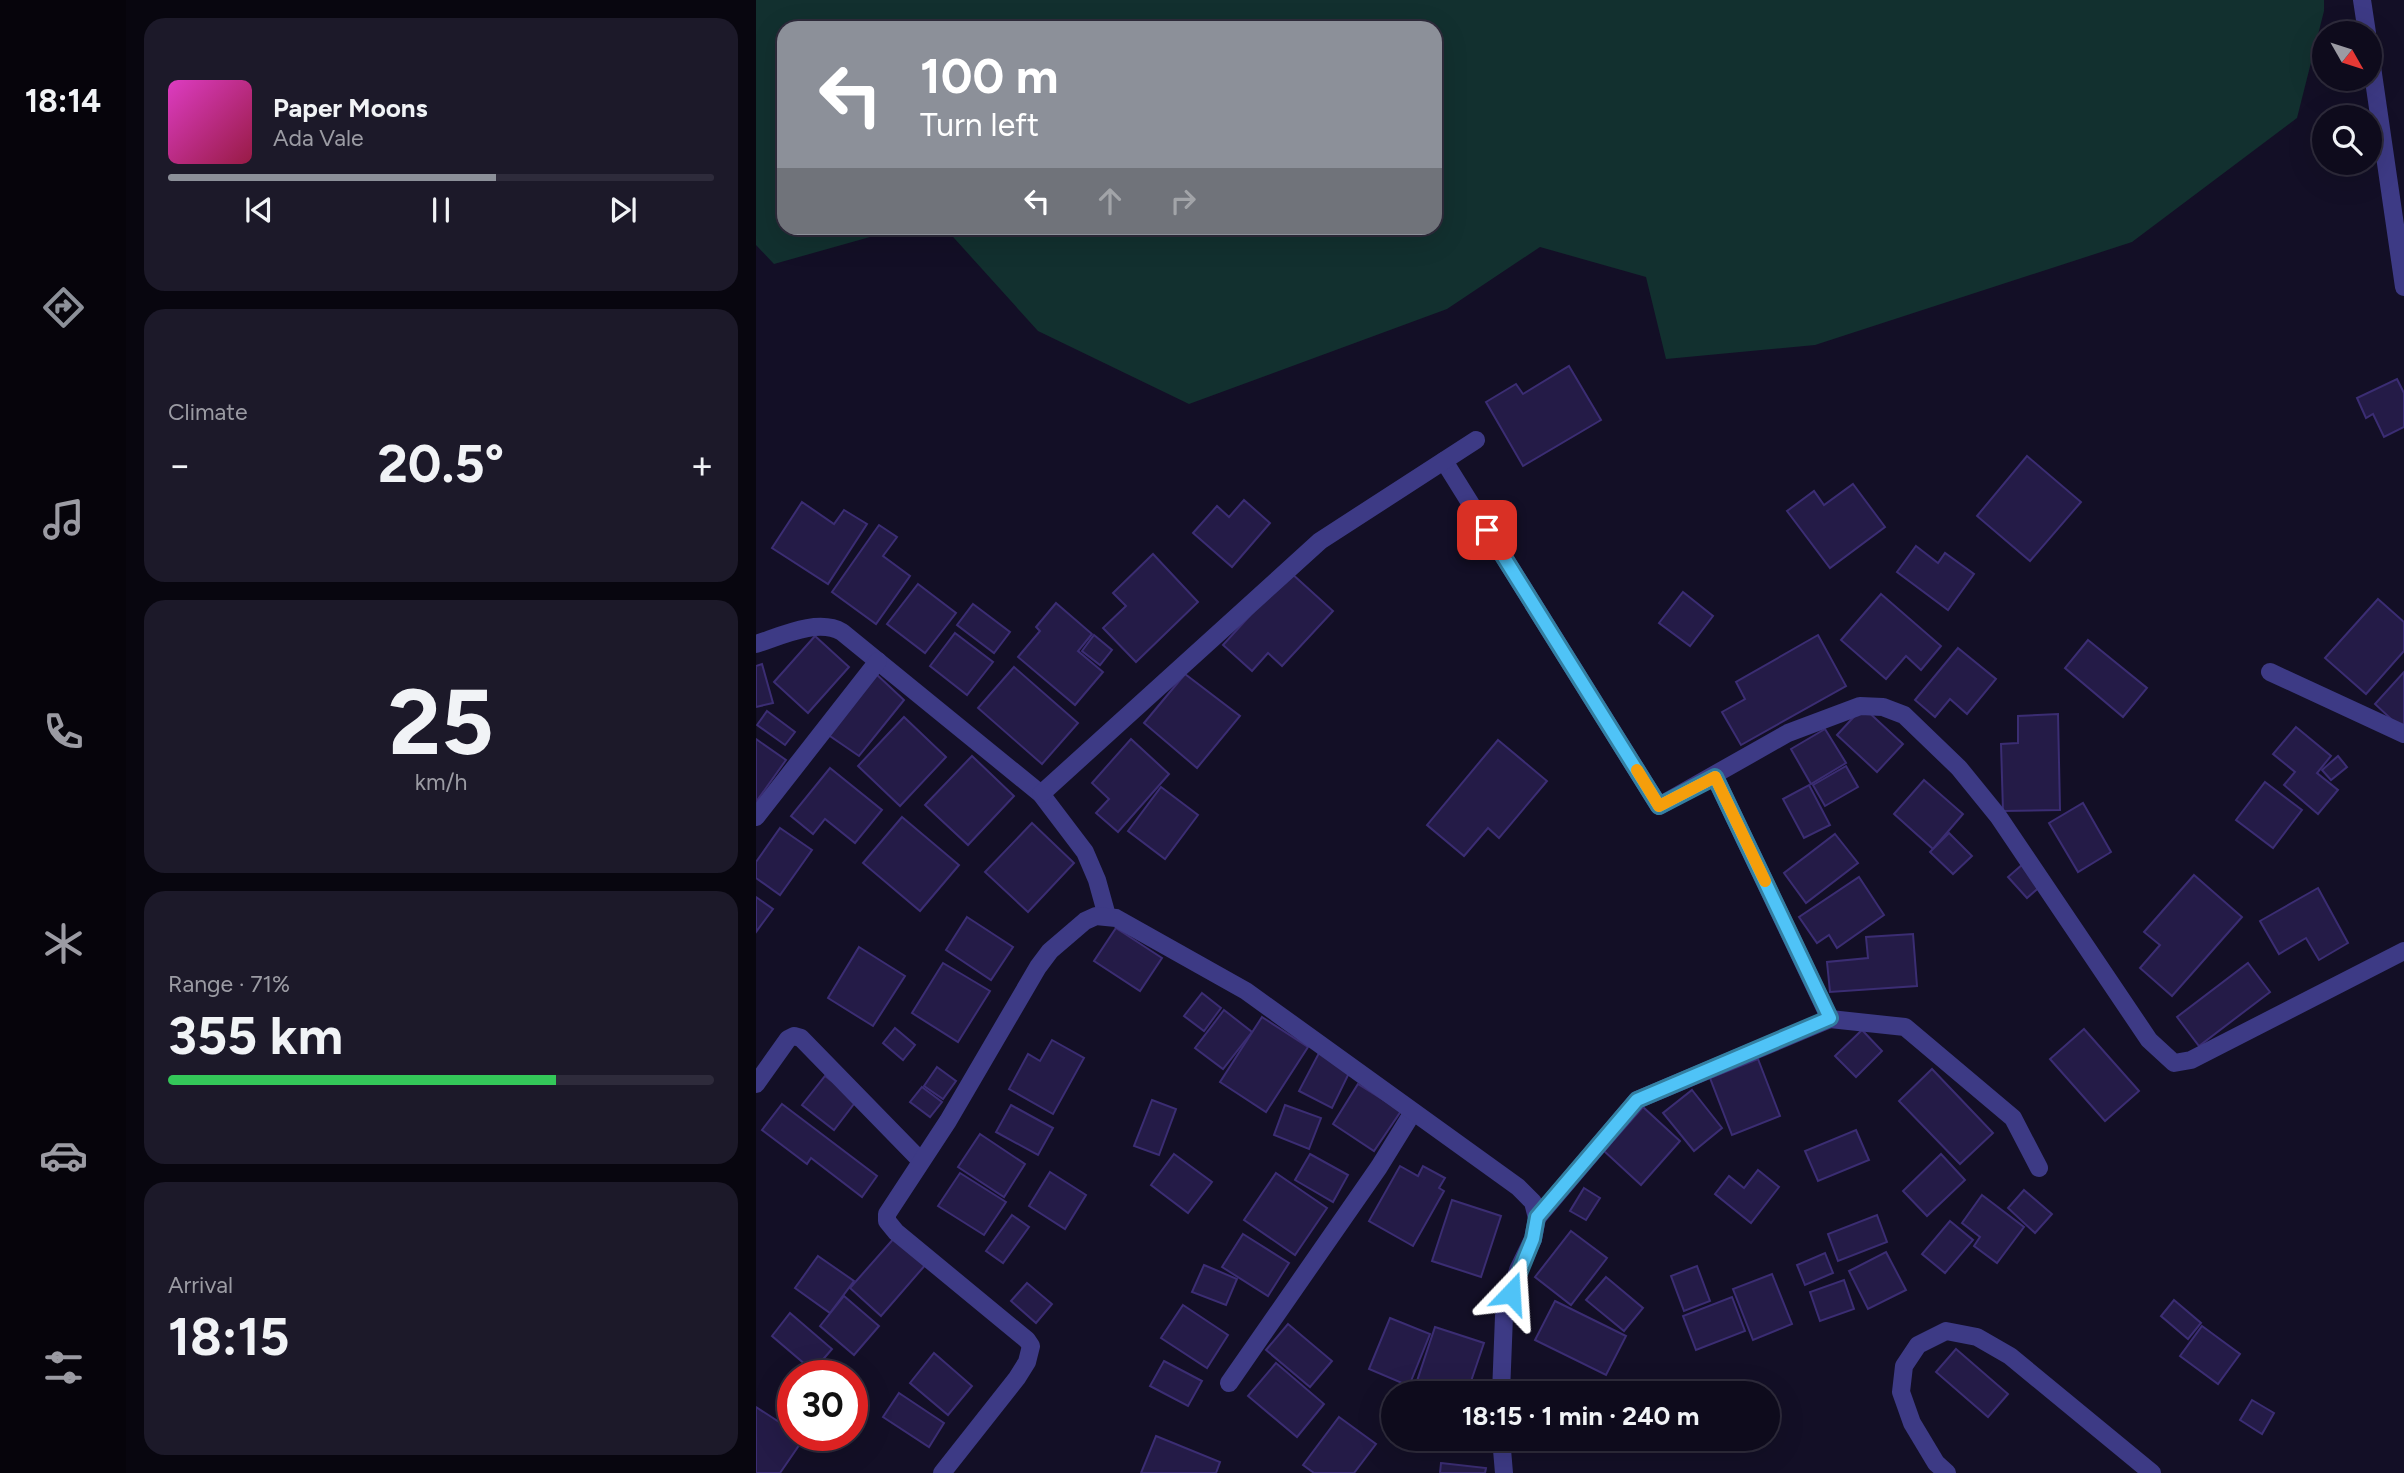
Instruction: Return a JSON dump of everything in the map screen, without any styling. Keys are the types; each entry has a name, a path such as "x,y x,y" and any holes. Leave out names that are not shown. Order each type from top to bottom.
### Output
{"street":[{"path":"2362,0 2365,21"},
{"path":"2376,91 2404,287"},
{"path":"1041,794 1320,541 1476,440"},
{"path":"1444,461 1659,806 1715,777 1788,733 1860,706 1883,708 1904,715 1959,768 1997,816 2149,1040 2174,1063 2192,1060 2404,951"},
{"path":"756,643 831,626 878,661 1041,794 1084,852 1097,880 1107,916"},
{"path":"756,817 878,661"},
{"path":"2270,672 2404,734"},
{"path":"1715,777 1830,1018"},
{"path":"942,1473 1017,1378 1027,1362 1031,1346 896,1232 887,1221 891,1206 1038,967 1057,944 1086,921 1107,916 1246,991 1518,1187 1533,1202 1537,1217 1533,1239 1518,1270 1504,1315 1501,1381"},
{"path":"1537,1217 1637,1100 1830,1018 1905,1027 2013,1118 2039,1168"},
{"path":"756,1084 788,1039 794,1036 802,1038 921,1161"},
{"path":"1230,1383 1379,1167 1413,1112"},
{"path":"1947,1473 1936,1462 1912,1423 1901,1392 1904,1366 1918,1345 1945,1331 1977,1337 2010,1356 2152,1473"},
{"path":"1502,1451 1504,1473"}],"green space":[{"path":"756,0 2324,0 2321,21 2312,21 2312,59 2297,118 2132,242 1815,345 1666,359 1646,277 1540,247 1447,309 1189,404 1038,331 951,235 1442,235 1442,21 777,21 777,235 877,235 774,264 756,245"}],"building":[{"path":"1569,366 1601,420 1523,466 1486,402 1516,384 1523,394"},
{"path":"2397,379 2404,393 2404,427 2384,437 2373,414 2366,418 2357,398"},
{"path":"2027,456 2081,502 2030,561 1977,516"},
{"path":"1853,484 1885,527 1830,568 1787,511 1814,491 1824,505"},
{"path":"1244,500 1270,523 1232,567 1193,533 1217,506 1229,517"},
{"path":"802,502 834,524 844,510 867,524 828,584 772,548"},
{"path":"879,525 897,537 883,556 910,576 876,624 832,592"},
{"path":"1916,546 1938,563 1945,553 1974,574 1948,610 1897,572"},
{"path":"1153,554 1198,602 1136,662 1103,628 1126,606 1113,593"},
{"path":"1290,572 1333,611 1282,666 1268,653 1252,671 1223,645"},
{"path":"918,584 956,613 925,653 887,624"},
{"path":"1683,592 1713,616 1690,646 1659,623"},
{"path":"1881,594 1941,646 1921,670 1906,656 1886,679 1841,640"},
{"path":"2378,599 2404,622 2404,651 2366,694 2325,658"},
{"path":"1056,603 1092,634 1078,651 1103,672 1075,705 1018,657 1040,631 1036,627"},
{"path":"973,604 1010,632 994,653 957,625"},
{"path":"955,633 993,662 967,695 930,666"},
{"path":"1094,635 1112,650 1100,665 1082,651"},
{"path":"1818,635 1846,686 1741,745 1722,712 1745,699 1736,682"},
{"path":"815,636 849,667 808,713 774,682"},
{"path":"2088,640 2147,688 2123,717 2065,668"},
{"path":"1958,648 1996,679 1967,714 1950,699 1935,717 1915,700"},
{"path":"762,664 773,703 756,707 756,666"},
{"path":"1014,667 1078,723 1042,764 978,708"},
{"path":"2404,672 2404,731 2375,704"},
{"path":"875,673 904,700 859,756 827,734"},
{"path":"1185,674 1240,716 1197,768 1144,723"},
{"path":"1863,707 1903,744 1877,772 1837,735"},
{"path":"767,711 795,732 785,745 757,725"},
{"path":"2058,714 2060,810 2003,811 2001,744 2018,743 2018,716"},
{"path":"904,717 946,757 900,806 858,766"},
{"path":"2296,727 2331,756 2317,773 2338,790 2318,814 2284,785 2295,772 2273,754"},
{"path":"1825,729 1846,763 1811,784 1791,749"},
{"path":"756,739 786,760 756,802"},
{"path":"1131,739 1169,774 1118,832 1096,813 1109,799 1092,783"},
{"path":"1498,740 1547,781 1499,838 1488,828 1464,856 1427,825"},
{"path":"972,756 1014,796 968,845 925,805"},
{"path":"2338,756 2347,767 2331,780 2322,770"},
{"path":"1846,766 1858,787 1825,806 1813,785"},
{"path":"830,768 882,810 855,843 825,819 813,834 791,816"},
{"path":"1924,780 1963,814 1933,849 1894,814"},
{"path":"2265,782 2302,810 2273,848 2236,820"},
{"path":"1809,785 1830,825 1804,838 1783,799"},
{"path":"1161,787 1198,815 1165,859 1128,831"},
{"path":"2083,803 2111,852 2078,872 2049,823"},
{"path":"902,817 959,865 920,911 863,863"},
{"path":"1032,823 1074,863 1028,912 985,872"},
{"path":"780,828 812,850 780,895 756,878 756,862"},
{"path":"1949,833 1972,856 1953,874 1930,852"},
{"path":"1835,834 1858,863 1806,903 1784,873"},
{"path":"2023,864 2042,885 2027,898 2008,877"},
{"path":"2194,875 2242,917 2172,996 2140,968 2160,945 2144,932"},
{"path":"1859,877 1884,915 1837,948 1829,935 1817,943 1799,917"},
{"path":"2318,888 2348,943 2319,960 2306,938 2279,954 2260,921"},
{"path":"756,897 773,909 756,932"},
{"path":"967,917 1013,947 991,980 946,950"},
{"path":"1116,928 1162,958 1140,991 1094,961"},
{"path":"1913,934 1917,986 1830,992 1827,962 1868,958 1866,937"},
{"path":"859,947 905,976 873,1026 828,998"},
{"path":"943,963 990,991 958,1042 912,1013"},
{"path":"2248,963 2270,992 2199,1046 2177,1017"},
{"path":"1202,993 1221,1008 1204,1031 1184,1016"},
{"path":"1224,1010 1252,1032 1223,1069 1195,1048"},
{"path":"1262,1017 1308,1047 1266,1112 1220,1082"},
{"path":"895,1028 915,1045 903,1060 883,1043"},
{"path":"2084,1029 2139,1091 2105,1121 2050,1059"},
{"path":"1862,1030 1882,1051 1856,1077 1835,1056"},
{"path":"1052,1040 1084,1058 1053,1114 1009,1089 1028,1054 1040,1061"},
{"path":"1319,1053 1351,1069 1332,1108 1299,1091"},
{"path":"1758,1059 1780,1116 1732,1135 1710,1078"},
{"path":"937,1067 956,1081 943,1099 924,1086"},
{"path":"1932,1069 1993,1133 1960,1164 1899,1101"},
{"path":"825,1076 857,1100 834,1130 802,1105"},
{"path":"1358,1084 1401,1111 1374,1151 1333,1124"},
{"path":"922,1087 942,1102 930,1117 910,1102"},
{"path":"1692,1090 1722,1128 1694,1151 1663,1113"},
{"path":"1152,1100 1176,1109 1159,1155 1134,1146"},
{"path":"782,1104 877,1176 862,1197 811,1158 807,1164 762,1130"},
{"path":"1011,1105 1053,1128 1038,1155 996,1132"},
{"path":"1285,1105 1321,1118 1309,1149 1274,1135"},
{"path":"1643,1107 1680,1141 1641,1185 1604,1151"},
{"path":"1856,1130 1869,1160 1818,1181 1805,1151"},
{"path":"980,1134 1025,1164 1004,1197 958,1167"},
{"path":"1174,1154 1212,1182 1188,1213 1151,1185"},
{"path":"1310,1154 1348,1175 1333,1202 1295,1180"},
{"path":"1941,1154 1965,1180 1927,1216 1903,1191"},
{"path":"1400,1166 1418,1176 1423,1166 1445,1178 1439,1188 1444,1191 1413,1246 1369,1221"},
{"path":"1758,1170 1779,1187 1751,1223 1715,1194 1729,1176 1744,1188"},
{"path":"1050,1172 1086,1195 1065,1229 1029,1206"},
{"path":"960,1173 1006,1202 984,1235 938,1206"},
{"path":"1276,1173 1327,1208 1295,1255 1244,1220"},
{"path":"1584,1188 1600,1198 1586,1220 1570,1211"},
{"path":"2024,1190 2052,1214 2035,1233 2008,1208"},
{"path":"1982,1195 2024,1227 1997,1263 1974,1246 1980,1237 1962,1223"},
{"path":"1452,1200 1501,1216 1481,1277 1432,1261"},
{"path":"1012,1215 1029,1227 1003,1263 986,1251"},
{"path":"1877,1215 1887,1242 1838,1261 1828,1234"},
{"path":"1950,1221 1973,1240 1945,1273 1922,1254"},
{"path":"1571,1231 1607,1258 1571,1305 1535,1277"},
{"path":"1243,1234 1289,1263 1268,1296 1222,1267"},
{"path":"896,1236 927,1263 881,1316 850,1288"},
{"path":"1886,1252 1906,1290 1868,1309 1849,1271"},
{"path":"1825,1253 1833,1273 1805,1285 1797,1265"},
{"path":"818,1256 854,1281 830,1313 795,1288"},
{"path":"1204,1265 1237,1279 1226,1305 1192,1292"},
{"path":"1697,1266 1710,1301 1684,1311 1671,1276"},
{"path":"1772,1274 1792,1324 1753,1340 1733,1289"},
{"path":"1606,1277 1643,1308 1624,1331 1586,1300"},
{"path":"1844,1280 1854,1309 1820,1321 1810,1292"},
{"path":"1027,1283 1052,1304 1036,1323 1011,1301"},
{"path":"844,1296 879,1326 854,1355 820,1326"},
{"path":"1732,1297 1745,1331 1696,1350 1683,1316"},
{"path":"2174,1300 2201,1323 2188,1339 2161,1316"},
{"path":"1555,1301 1626,1336 1606,1375 1535,1340"},
{"path":"1183,1305 1228,1335 1207,1368 1161,1338"},
{"path":"790,1313 832,1349 822,1360 800,1360 772,1336"},
{"path":"1390,1318 1430,1334 1411,1381 1397,1381 1369,1369"},
{"path":"1288,1324 1332,1361 1310,1387 1266,1350"},
{"path":"2202,1326 2240,1354 2218,1384 2180,1356"},
{"path":"1435,1327 1484,1343 1471,1381 1417,1381"},
{"path":"1956,1349 2008,1394 1988,1417 1936,1372"},
{"path":"934,1353 972,1386 948,1415 910,1383"},
{"path":"1164,1361 1202,1381 1188,1406 1150,1386"},
{"path":"1276,1363 1324,1404 1297,1437 1248,1396"},
{"path":"899,1393 944,1423 929,1447 883,1417"},
{"path":"2252,1400 2274,1413 2262,1434 2240,1420"},
{"path":"756,1407 777,1421 777,1451 795,1451 780,1473 756,1473"},
{"path":"1339,1417 1376,1444 1354,1473 1314,1473 1303,1465"},
{"path":"1156,1436 1220,1462 1216,1473 1141,1473"},
{"path":"1441,1463 1486,1468 1485,1473 1440,1473"}],"slow traffic":[{"path":"1637,770 1659,806 1715,777 1765,881"}],"route":[{"path":"1487,530 1659,806 1715,777 1830,1018 1637,1100 1537,1217 1533,1239 1518,1270 1511,1293"}]}
